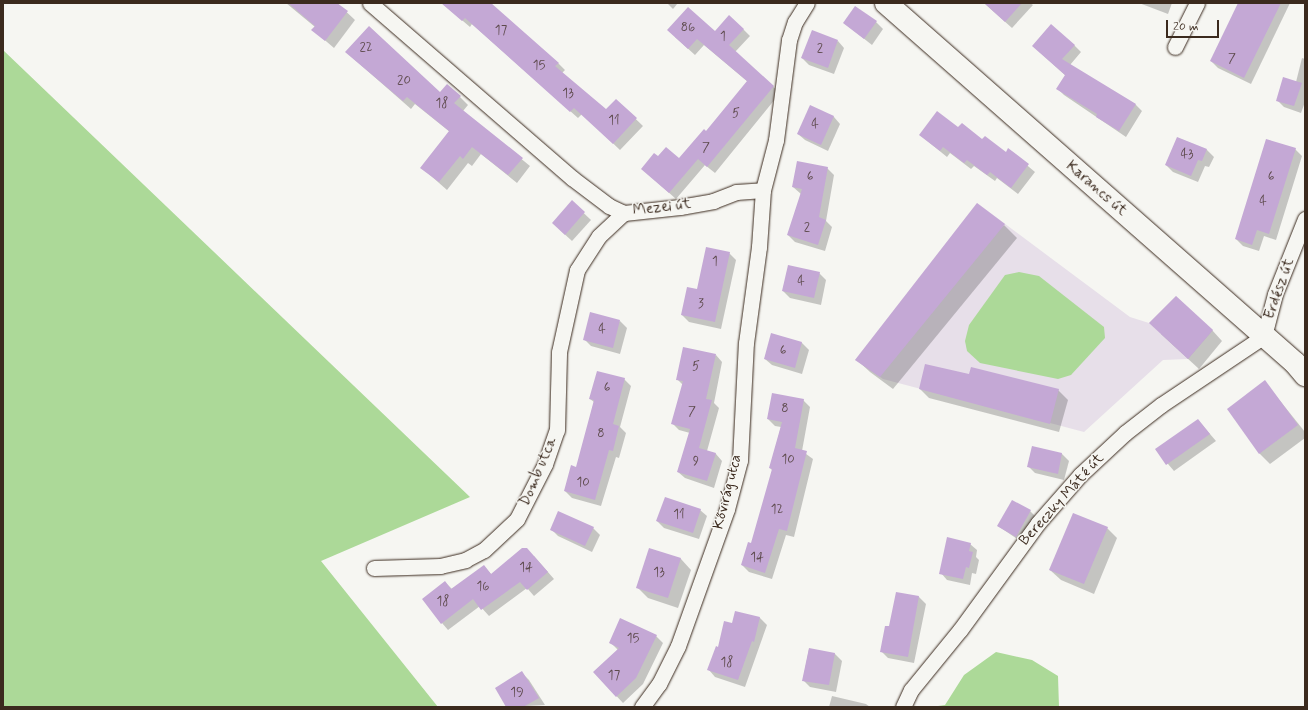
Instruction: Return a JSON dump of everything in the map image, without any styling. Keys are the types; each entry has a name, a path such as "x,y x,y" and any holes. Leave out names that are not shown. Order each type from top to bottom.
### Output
{"main road":[{"name":"Karancs út","path":"886,3 1264,336 1305,375"}],"street":[{"name":"Mezei út","path":"370,3 572,178 609,206 624,213 680,207 713,201 736,192 763,190"},
{"path":"763,190 776,140 789,40 795,22 807,3"},
{"path":"1175,47 1197,3"},
{"name":"Kővirág utca","path":"642,707 659,684 678,646 727,509 740,460 746,343 759,247 763,190"},
{"name":"Domb utca","path":"374,568 440,566 465,560 484,550 517,519 540,476 557,430 559,352 577,270 599,236 624,213"},
{"name":"Erdész út","path":"1264,336 1275,294 1305,220"},
{"name":"Bereczky Máté út","path":"902,707 911,690 960,630 1038,523 1080,475 1125,433 1161,405 1264,336"}],"shaded area":[{"path":"977,203 1130,317 1149,323 1176,296 1213,330 1188,359 1163,360 1084,432 883,379 855,360"}],"green space":[{"path":"3,50 470,497 321,561 438,707 3,707"},
{"path":"1019,272 1039,276 1104,327 1105,338 1071,375 1058,379 980,363 967,351 965,341 969,325 1005,275"},
{"path":"996,652 1032,660 1058,676 1059,707 931,707 945,705 964,675"}],"building":[{"path":"288,3 337,3 348,11 325,41 311,30 315,26"},
{"path":"441,3 491,3 559,63 555,66 606,109 616,99 637,118 613,144 574,108 570,112 465,18 462,21"},
{"path":"984,3 1022,3 1005,22"},
{"path":"1238,3 1281,3 1244,78 1210,61"},
{"path":"855,6 877,21 864,39 843,23"},
{"path":"688,7 715,31 729,15 744,29 729,45 774,86 707,167 698,159 669,193 641,169 654,153 658,156 666,147 679,158 704,129 706,131 747,81 697,39 688,49 667,30"},
{"path":"1051,24 1075,45 1062,59 1136,104 1119,131 1096,117 1097,114 1056,89 1065,75 1032,46"},
{"path":"369,26 440,92 447,84 461,96 454,103 523,158 508,175 472,147 463,159 460,156 439,182 420,168 449,131 407,97 403,101 345,52"},
{"path":"812,30 838,40 828,68 801,58"},
{"path":"1283,77 1302,83 1294,106 1276,101"},
{"path":"810,105 834,116 821,145 797,134"},
{"path":"937,111 958,127 962,123 982,139 985,136 1006,152 1008,148 1029,164 1011,188 990,172 987,175 967,160 964,163 943,147 940,151 919,135"},
{"path":"1177,137 1207,149 1202,161 1198,160 1191,176 1165,165"},
{"path":"1266,139 1296,148 1269,234 1257,230 1252,245 1235,239"},
{"path":"797,161 828,167 819,217 826,220 818,245 787,235 802,189 792,187"},
{"path":"572,200 585,212 565,235 552,223"},
{"path":"977,203 1005,224 880,377 855,360"},
{"path":"706,247 730,252 715,322 681,315 687,287 697,289"},
{"path":"788,265 820,272 814,298 782,291"},
{"path":"1176,296 1213,330 1188,359 1149,323"},
{"path":"590,312 620,320 613,348 583,340"},
{"path":"771,333 802,342 795,368 764,359"},
{"path":"683,347 716,354 706,399 712,400 699,448 716,453 707,481 677,472 690,429 671,424 683,381 676,380"},
{"path":"925,364 969,374 971,367 1059,389 1050,424 919,389"},
{"path":"597,371 625,378 613,424 619,426 613,451 609,450 595,500 564,491 571,465 576,467 594,400 589,399"},
{"path":"1265,380 1298,425 1259,454 1227,409"},
{"path":"772,393 804,399 795,448 807,451 787,531 779,529 765,573 741,565 748,542 751,543 772,469 769,468 782,422 767,419"},
{"path":"1198,419 1210,434 1166,465 1155,449"},
{"path":"1032,446 1062,453 1058,474 1027,467"},
{"path":"665,497 701,509 693,533 656,521"},
{"path":"1012,500 1031,510 1016,537 997,526"},
{"path":"558,511 594,527 585,546 550,530"},
{"path":"1073,513 1108,527 1084,584 1049,570"},
{"path":"947,537 971,543 969,551 973,552 969,568 966,567 963,579 939,574"},
{"path":"522,548 527,548 548,572 527,590 520,582 481,610 473,599 441,624 422,599 445,581 451,589 484,565 491,574"},
{"path":"649,548 681,558 668,598 636,588"},
{"path":"896,592 919,596 908,657 880,652 885,626 889,626"},
{"path":"735,611 760,617 754,642 752,641 738,680 707,670 716,646 718,647 724,621 732,623"},
{"path":"620,618 657,635 636,678 616,697 593,672 619,648 609,643"},
{"path":"809,648 835,653 829,685 802,681"},
{"path":"522,671 539,698 523,707 506,707 495,688"}]}
